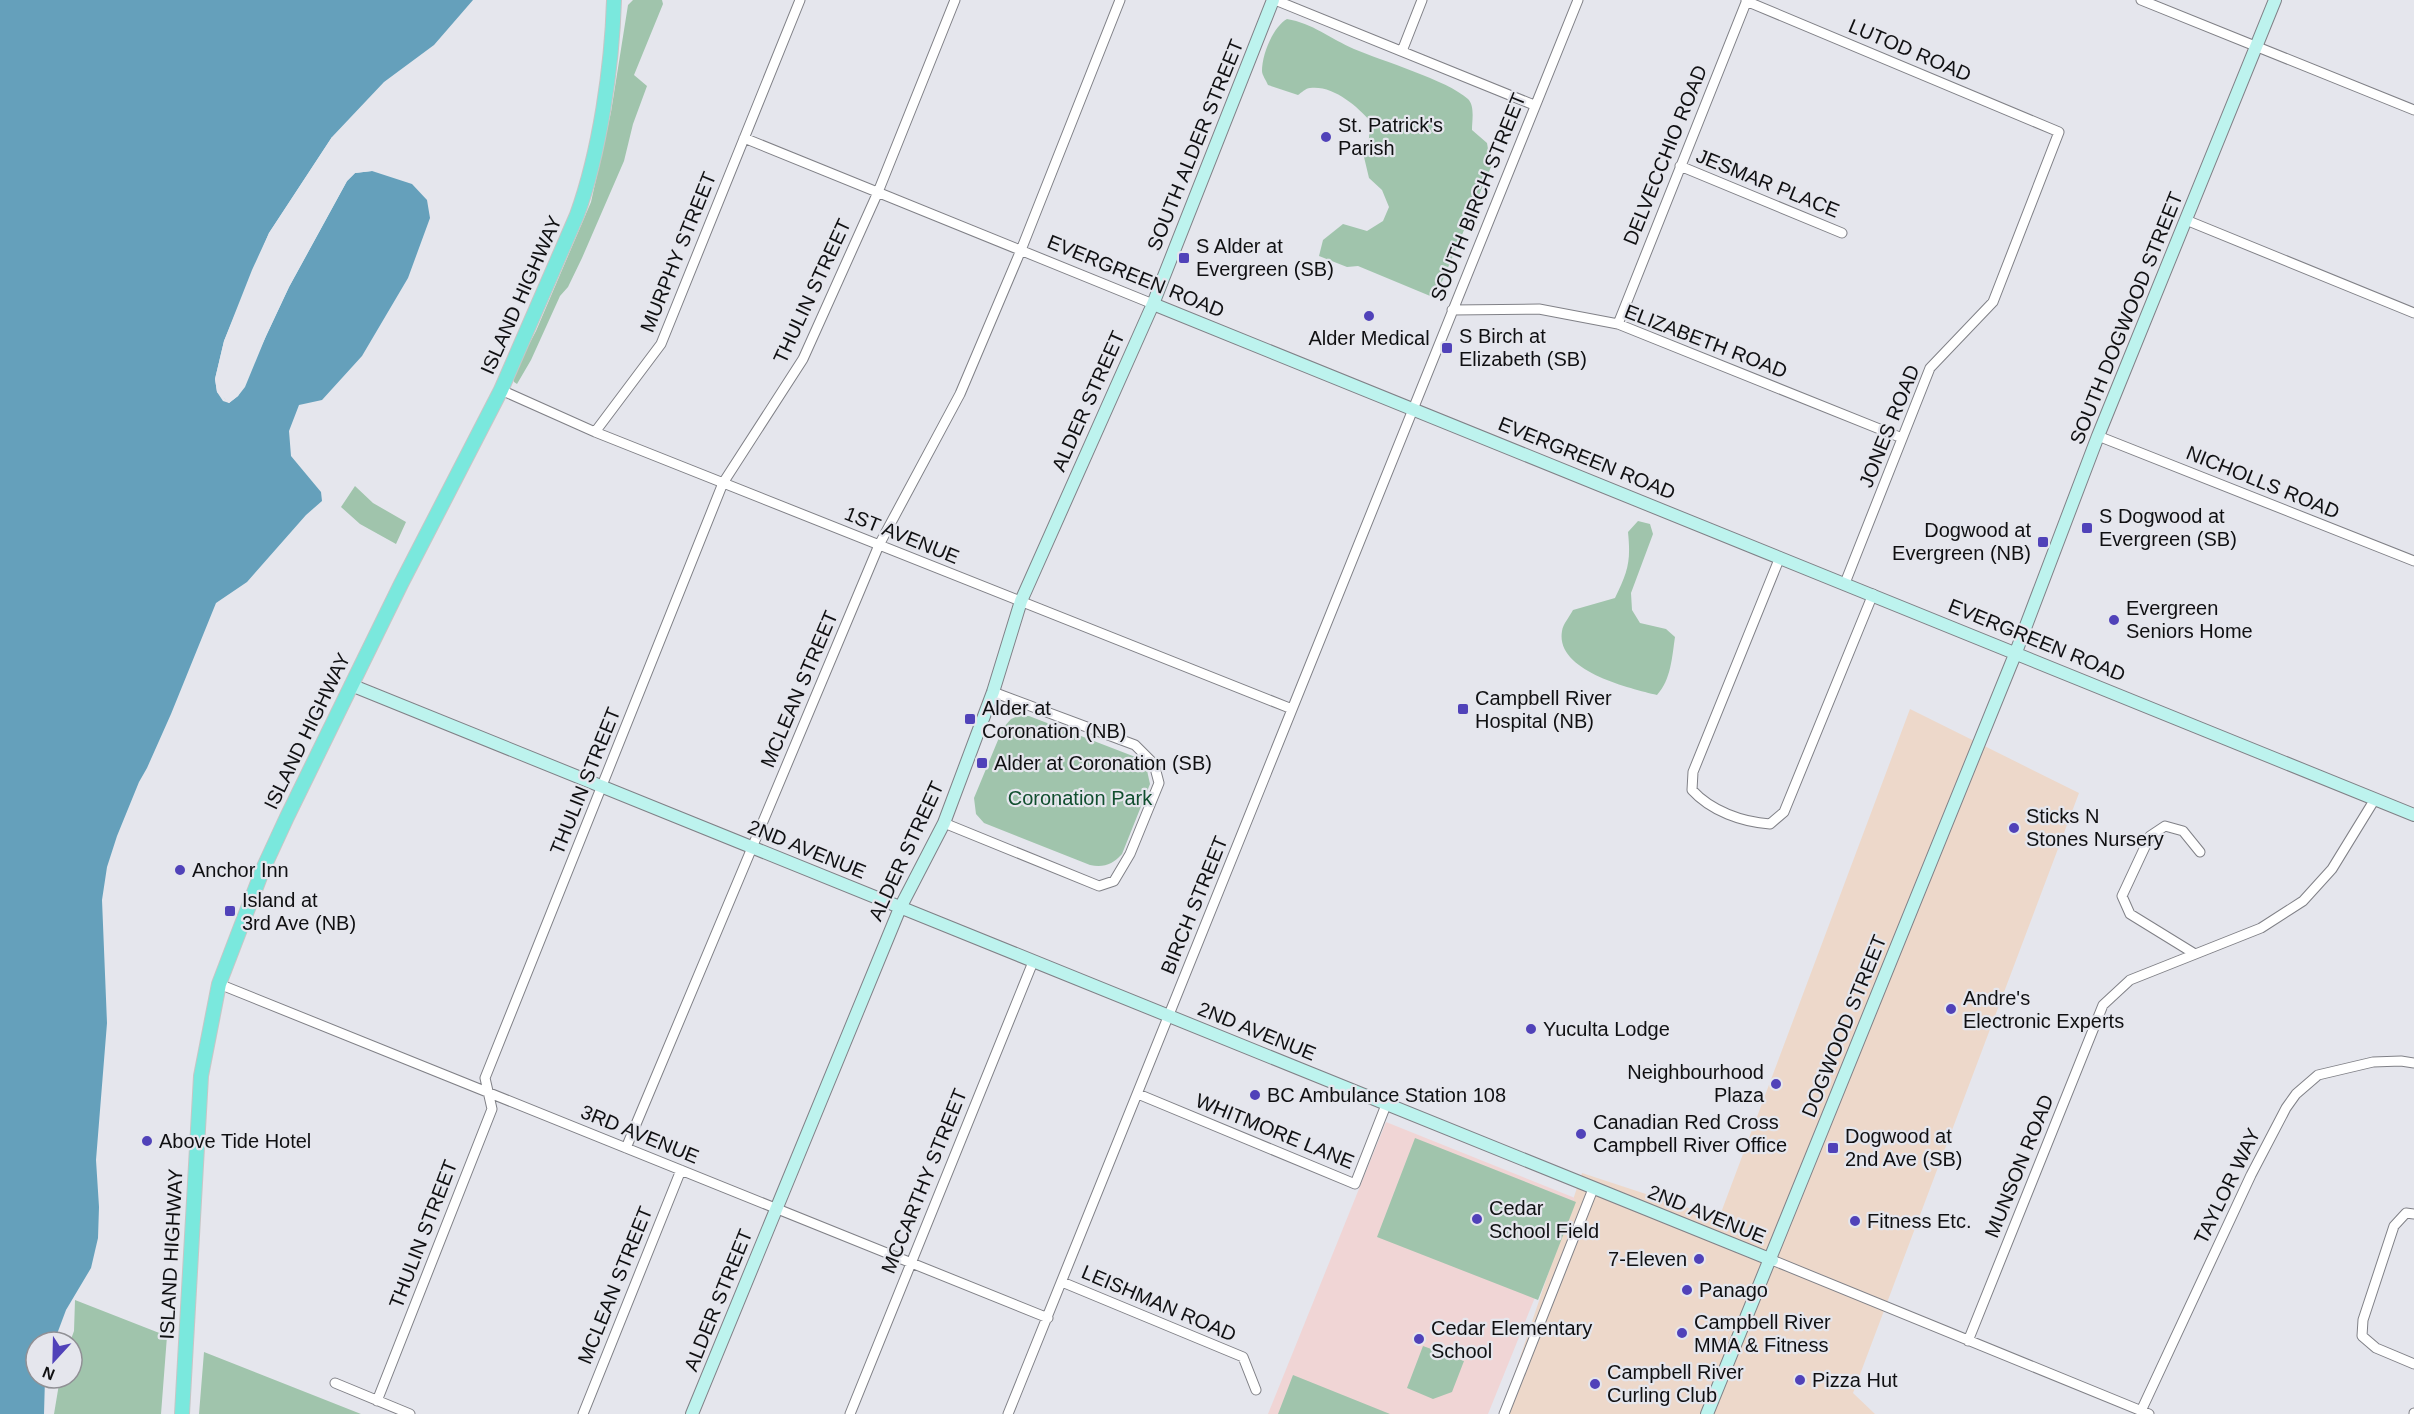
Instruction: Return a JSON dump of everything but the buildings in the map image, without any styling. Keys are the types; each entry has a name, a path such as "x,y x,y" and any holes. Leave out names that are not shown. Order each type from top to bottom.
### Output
{"main road":[{"name":"ISLAND HIGHWAY","path":"182,1414 201,1076 219,984 263,868 351,685 501,390 587,188 604,101 614,0"}],"street":[{"name":"MURPHY STREET","path":"595,432 661,344 800,0"},
{"name":"THULIN STREET","path":"377,1401 492,1109 485,1078 723,483 803,359 878,192 955,0"},
{"name":"MCLEAN STREET","path":"626,1148 879,545 960,394 1021,250 1120,0"},
{"path":"1274,0 1534,105"},
{"name":"SOUTH ALDER STREET","path":"1153,304 1274,0"},
{"path":"1402,51 1422,0"},
{"name":"SOUTH BIRCH STREET","path":"1413,408 1578,0"},
{"path":"2141,0 2414,110"},
{"name":"SOUTH DOGWOOD STREET","path":"2016,652 2098,436 2275,0"},
{"name":"LUTOD ROAD","path":"1747,1 2059,132"},
{"name":"DELVECCHIO ROAD","path":"1618,324 1747,1"},
{"name":"JONES ROAD","path":"1845,583 1930,368 1993,302 2059,132"},
{"name":"EVERGREEN ROAD","path":"744,138 2414,814"},
{"name":"JESMAR PLACE","path":"1680,166 1842,233"},
{"path":"2186,220 2414,313"},
{"name":"ALDER STREET","path":"692,1414 900,908 944,823 993,692 1021,601 1153,304"},
{"name":"ELIZABETH ROAD","path":"1452,310 1539,309 1618,324 1902,438"},
{"name":"1ST AVENUE","path":"501,390 595,432 1292,709"},
{"name":"BIRCH STREET","path":"1008,1414 1413,408"},
{"name":"NICHOLLS ROAD","path":"2098,436 2414,561"},
{"path":"1780,556 1693,772 1692,790 1705,803 1725,812 1754,823 1770,824 1784,812 1873,594"},
{"name":"DOGWOOD STREET","path":"1707,1414 1772,1260 2016,652"},
{"name":"2ND AVENUE","path":"351,685 2145,1412"},
{"path":"944,823 1099,886 1114,881 1130,854 1159,783 1154,764 1135,745 993,692"},
{"path":"2200,852 2183,831 2165,826 2150,836 2122,896 2130,914 2195,954 2261,928 2303,902 2332,869 2375,799"},
{"name":"MUNSON ROAD","path":"1968,1341 2103,1005 2130,980 2195,954"},
{"name":"MCCARTHY STREET","path":"850,1414 1033,962"},
{"name":"3RD AVENUE","path":"219,984 1048,1318"},
{"name":"TAYLOR WAY","path":"2145,1412 2251,1175 2296,1094 2318,1075 2380,1062 2414,1063"},
{"name":"WHITMORE LANE","path":"1138,1094 1355,1184 1386,1105"},
{"name":"MCLEAN STREET","path":"583,1414 681,1170"},
{"path":"1504,1414 1593,1189"},
{"path":"2414,1214 2406,1214 2394,1226 2363,1320 2362,1336 2376,1348 2414,1364"},
{"name":"LEISHMAN ROAD","path":"1062,1282 1243,1357 1256,1390"},
{"path":"335,1383 410,1414"}],"shaded area":[{"path":"1910,709 2079,793 1853,1393 1875,1414 1501,1414 1582,1173 1719,1218"},
{"path":"1386,1122 1575,1198 1488,1414 1268,1414"}],"green space":[{"path":"633,0 662,0 663,4 634,75 647,86 633,124 624,161 582,258 568,287 560,296 531,360 517,384 514,382 513,375 536,331 591,202 611,112 628,5"},
{"path":"1287,19 1305,24 1354,49 1445,85 1468,99 1472,105 1472,130 1487,143 1491,167 1435,298 1358,266 1347,267 1319,256 1323,240 1343,224 1367,231 1383,221 1389,207 1382,190 1369,178 1364,157 1369,138 1370,121 1365,115 1344,98 1327,90 1308,88 1298,95 1268,85 1262,73 1264,57 1273,34"},
{"path":"355,486 373,503 406,522 396,544 360,524 341,507"},
{"path":"1638,521 1650,524 1653,534 1631,593 1632,610 1640,623 1666,629 1675,637 1668,675 1657,695 1629,688 1596,675 1570,657 1563,645 1562,631 1573,610 1615,598 1628,566 1628,532"},
{"name":"Coronation Park","path":"1018,716 1029,716 1138,758 1146,766 1150,784 1122,854 1115,860 1104,865 1090,865 984,823 976,814 974,798 1003,728 1011,719"},
{"name":"Cedar School Field","path":"1415,1138 1576,1202 1538,1300 1377,1237"},
{"path":"75,1300 167,1336 161,1414 54,1414 58,1390 84,1390 84,1330 74,1330"},
{"path":"1423,1346 1464,1361 1452,1392 1433,1399 1407,1388"},
{"path":"204,1352 361,1414 199,1414"},
{"path":"1293,1375 1390,1414 1278,1414"}],"water":[{"path":"0,0 473,0 434,45 384,82 332,137 269,233 224,341 215,379 217,392 229,403 238,396 289,287 347,181 355,173 372,171 412,184 427,200 430,218 408,278 362,356 322,400 299,405 289,431 291,456 321,492 322,501 306,515 247,582 216,603 171,714 117,836 107,867 102,900 107,1023 96,1160 98,1238 91,1268 66,1310 58,1330 24,1330 24,1390 45,1390 44,1414 0,1414"}],"pier":[{"path":"332,137 335,139 272,235 254,271 227,342 218,379 220,391 225,399 228,400 242,385 286,286 345,179 355,170 369,168 372,171 355,173 347,181 289,287 245,387 229,403 223,401 217,392 215,379 224,341 252,270 269,233"}],"place":[{"name":"St. Patrick's Parish","path":"1326,137"},
{"name":"S Alder at Evergreen (SB)","path":"1184,258"},
{"name":"Alder Medical","path":"1369,316"},
{"name":"S Birch at Elizabeth (SB)","path":"1447,348"},
{"name":"S Dogwood at Evergreen (SB)","path":"2087,528"},
{"name":"Dogwood at Evergreen (NB)","path":"2043,542"},
{"name":"Evergreen Seniors Home","path":"2114,620"},
{"name":"Campbell River Hospital (NB)","path":"1463,709"},
{"name":"Alder at Coronation (NB)","path":"970,719"},
{"name":"Alder at Coronation (SB)","path":"982,763"},
{"name":"Sticks N Stones Nursery","path":"2014,828"},
{"name":"Anchor Inn","path":"180,870"},
{"name":"Island at 3rd Ave (NB)","path":"230,911"},
{"name":"Andre's Electronic Experts","path":"1951,1009"},
{"name":"Yuculta Lodge","path":"1531,1029"},
{"name":"Neighbourhood Plaza","path":"1776,1084"},
{"name":"BC Ambulance Station 108","path":"1255,1095"},
{"name":"Canadian Red Cross Campbell River Office","path":"1581,1134"},
{"name":"Above Tide Hotel","path":"147,1141"},
{"name":"Dogwood at 2nd Ave (SB)","path":"1833,1148"},
{"name":"Cedar School Field","path":"1477,1219"},
{"name":"Fitness Etc.","path":"1855,1221"},
{"name":"7-Eleven","path":"1699,1259"},
{"name":"Panago","path":"1687,1290"},
{"name":"Campbell River MMA & Fitness","path":"1682,1333"},
{"name":"Cedar Elementary School","path":"1419,1339"},
{"name":"Pizza Hut","path":"1800,1380"},
{"name":"Campbell River Curling Club","path":"1595,1384"}]}
